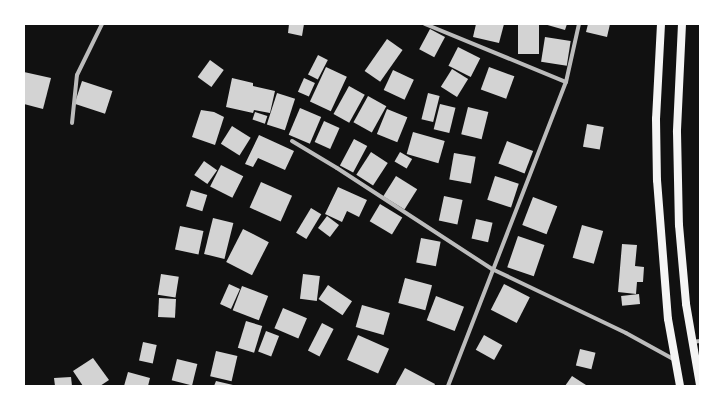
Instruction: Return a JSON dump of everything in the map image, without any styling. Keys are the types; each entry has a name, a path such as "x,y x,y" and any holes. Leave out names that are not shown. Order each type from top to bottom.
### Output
{"main road":[{"path":"661,24 656,119 657,180 668,319 680,386"},
{"path":"682,24 677,132 679,225 686,304 696,342 700,385"}],"street":[{"path":"72,123 77,75 102,24"},
{"path":"426,24 566,82"},
{"path":"448,386 478,312 492,269 566,82 579,24"},
{"path":"292,141 337,168 492,269 626,333 675,360"}],"building":[{"path":"289,24 304,24 302,36 288,33"},
{"path":"476,24 504,24 499,43 473,37"},
{"path":"518,24 539,24 539,54 518,54"},
{"path":"544,24 567,24 565,30"},
{"path":"588,24 610,24 607,37 586,32"},
{"path":"430,29 445,37 434,57 419,49"},
{"path":"545,37 571,41 567,66 541,62"},
{"path":"387,39 403,50 380,82 365,71"},
{"path":"458,47 480,58 471,77 448,66"},
{"path":"318,55 328,60 318,80 308,75"},
{"path":"210,60 224,70 211,87 198,77"},
{"path":"326,67 347,77 331,111 310,101"},
{"path":"489,67 514,76 506,99 481,90"},
{"path":"452,69 468,79 457,97 441,87"},
{"path":"393,70 414,80 405,100 384,90"},
{"path":"24,72 51,78 43,109 24,104"},
{"path":"232,78 253,83 253,86 275,91 270,113 254,110 253,113 226,107"},
{"path":"304,78 315,83 309,97 298,92"},
{"path":"82,81 112,91 105,114 75,104"},
{"path":"349,86 365,95 349,123 333,114"},
{"path":"277,93 295,99 285,130 267,124"},
{"path":"428,93 440,96 433,122 421,119"},
{"path":"368,96 386,106 372,132 353,122"},
{"path":"440,104 456,108 449,133 434,129"},
{"path":"468,107 488,112 482,139 461,134"},
{"path":"300,108 321,117 310,144 289,135"},
{"path":"387,109 407,117 397,142 377,134"},
{"path":"201,110 214,112 224,117 215,145 192,137"},
{"path":"255,112 267,116 265,124 253,120"},
{"path":"324,121 340,128 330,149 315,142"},
{"path":"587,124 604,127 600,150 583,147"},
{"path":"232,126 251,138 240,155 221,144"},
{"path":"413,132 445,141 438,163 407,154"},
{"path":"259,135 294,151 285,170 258,158 253,167 245,164"},
{"path":"354,139 367,146 353,173 340,165"},
{"path":"507,141 533,151 525,173 498,163"},
{"path":"371,152 388,163 373,186 356,175"},
{"path":"400,152 412,159 407,169 394,162"},
{"path":"454,153 476,157 471,183 449,180"},
{"path":"204,161 217,170 207,184 194,175"},
{"path":"221,165 243,176 232,198 210,186"},
{"path":"396,176 417,189 404,210 383,196"},
{"path":"495,176 519,184 511,208 487,200"},
{"path":"261,182 292,196 281,221 250,208"},
{"path":"338,187 367,200 359,217 347,211 342,222 325,214"},
{"path":"191,190 207,195 202,211 186,206"},
{"path":"444,196 463,200 457,224 439,220"},
{"path":"533,197 557,206 547,234 522,225"},
{"path":"380,204 402,217 392,235 370,221"},
{"path":"311,208 321,214 306,239 296,233"},
{"path":"327,216 339,225 330,237 318,228"},
{"path":"213,218 233,223 224,259 204,254"},
{"path":"476,219 493,223 488,242 472,238"},
{"path":"582,225 603,231 594,264 573,258"},
{"path":"180,226 203,231 198,254 175,249"},
{"path":"243,229 269,242 252,275 226,262"},
{"path":"518,236 544,245 534,276 507,267"},
{"path":"421,238 441,242 436,266 416,263"},
{"path":"622,244 637,245 635,266 644,267 643,282 637,282 636,294 618,292"},
{"path":"161,274 179,277 175,298 158,295"},
{"path":"303,274 320,276 317,301 300,299"},
{"path":"405,278 432,285 425,310 398,303"},
{"path":"229,284 240,289 231,309 220,304"},
{"path":"504,284 530,297 517,323 491,310"},
{"path":"328,285 352,301 343,315 318,299"},
{"path":"242,286 268,296 259,320 233,310"},
{"path":"639,294 640,304 622,306 621,296"},
{"path":"436,296 464,307 455,331 427,320"},
{"path":"159,298 176,299 175,318 158,317"},
{"path":"362,305 390,313 384,335 356,327"},
{"path":"283,308 307,318 298,338 274,328"},
{"path":"246,321 262,326 254,353 238,348"},
{"path":"322,323 334,329 320,357 308,351"},
{"path":"266,331 279,336 271,357 258,352"},
{"path":"358,335 389,349 378,373 347,360"},
{"path":"484,335 502,345 494,360 476,350"},
{"path":"143,342 157,345 153,363 139,361"},
{"path":"580,349 596,353 591,369 576,365"},
{"path":"216,351 237,356 232,381 210,376"},
{"path":"93,358 109,380 100,386 83,386 73,371"},
{"path":"177,359 197,364 192,385 172,380"},
{"path":"405,368 435,384 434,386 395,386"},
{"path":"128,372 150,378 148,386 124,386"},
{"path":"572,376 586,385 565,386"},
{"path":"71,377 72,386 55,386 54,378"},
{"path":"216,381 233,385 233,386 214,386"}]}
